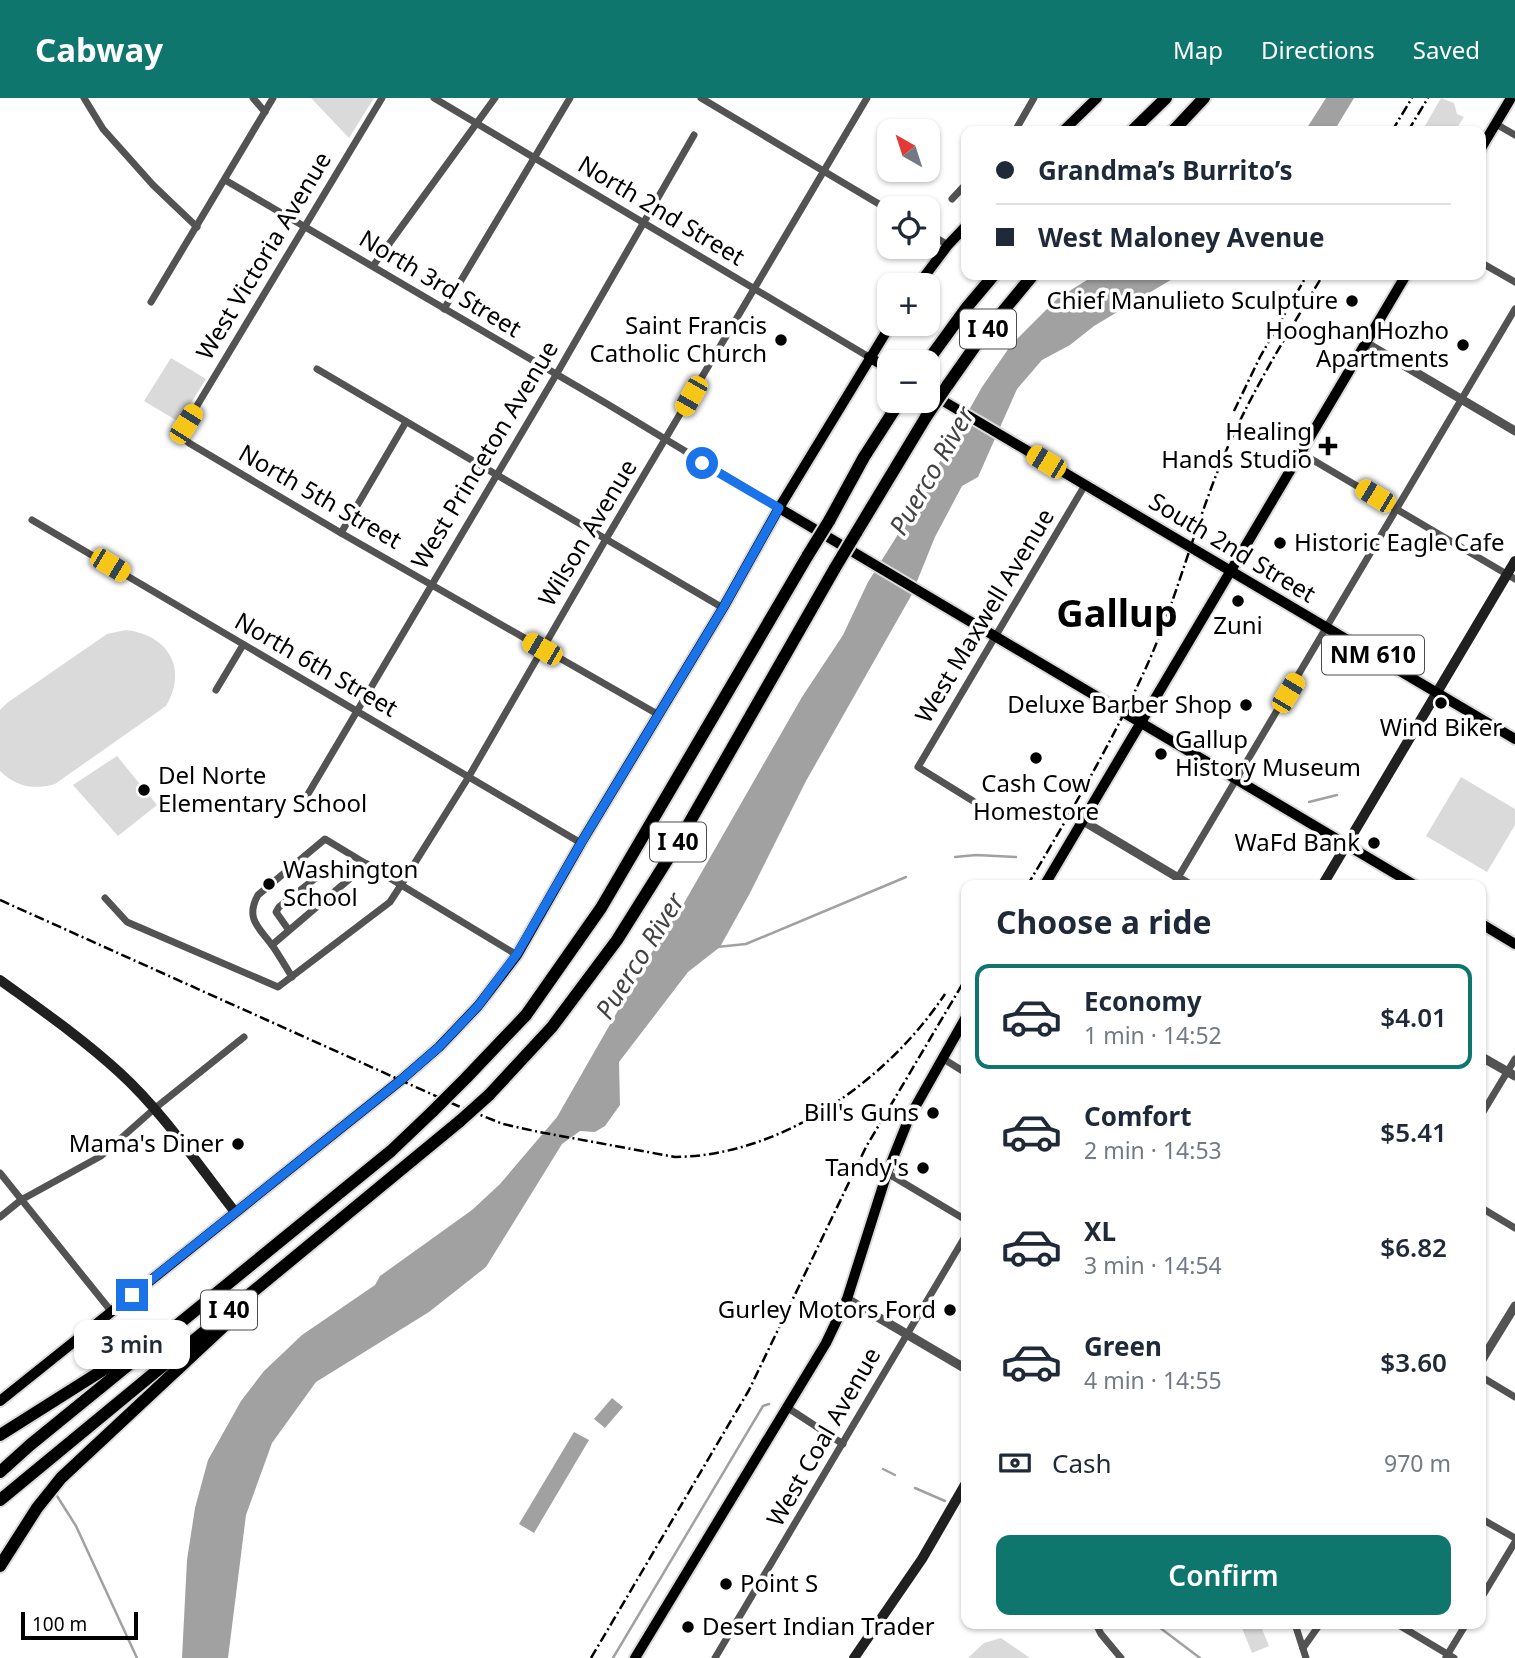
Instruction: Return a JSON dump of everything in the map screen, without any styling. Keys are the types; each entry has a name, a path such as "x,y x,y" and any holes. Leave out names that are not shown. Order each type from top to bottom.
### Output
{"highway":[{"path":"1137,126 1166,98"},
{"path":"1179,126 1204,98"},
{"name":"I 40","path":"936,350 990,280"},
{"name":"I 40","path":"0,1500 460,1121 489,1095 552,1027 617,940 676,846 835,568 926,417 980,339 1029,280"},
{"name":"I 40","path":"0,1472 391,1151 466,1079 526,1015 601,908 892,413"},
{"path":"0,1566 37,1508 61,1478 319,1238"},
{"path":"0,1435 104,1371 209,1301"}],"main road":[{"path":"1068,126 1097,98"},
{"path":"1486,140 1511,98"},
{"path":"927,273 961,231"},
{"path":"1048,880 1403,280"},
{"path":"0,1401 401,1080 439,1047 478,1006 517,954 883,336"},
{"path":"869,357 877,362"},
{"name":"South 2nd Street","path":"940,399 1515,739"},
{"path":"779,508 1406,880"},
{"path":"1325,880 1436,693 1511,577 1515,561"},
{"path":"1486,927 1515,944"},
{"path":"0,980 63,1026 120,1073 154,1109 235,1212"},
{"path":"635,1658 826,1343 847,1299 887,1173 909,1118 961,1026"},
{"path":"854,1658 922,1559 961,1492"}],"street":[{"path":"84,98 103,129 153,185 197,227"},
{"path":"253,98 265,112"},
{"path":"151,302 274,98"},
{"name":"West Victoria Avenue","path":"182,436 186,424 382,98"},
{"name":"North 2nd Street","path":"434,98 869,357"},
{"path":"373,266 495,98"},
{"path":"444,309 570,98"},
{"path":"701,98 877,203"},
{"path":"715,107 720,98"},
{"name":"Wilson Avenue","path":"105,898 127,922 278,987 390,902 468,778 867,98"},
{"path":"1018,126 1034,98"},
{"path":"1496,124 1515,135"},
{"name":"West Princeton Avenue","path":"308,794 556,375 694,135"},
{"name":"North 3rd Street","path":"226,180 779,508"},
{"path":"952,199 961,189"},
{"path":"940,240 948,245"},
{"path":"1486,265 1515,282"},
{"path":"1177,880 1515,309"},
{"path":"1366,343 1515,431"},
{"path":"317,369 723,608"},
{"path":"341,533 407,422"},
{"name":"North 5th Street","path":"182,436 341,533 659,715"},
{"path":"1301,453 1511,577"},
{"name":"West Maxwell Avenue","path":"973,801 918,767 1085,485"},
{"name":"North 6th Street","path":"32,520 581,843"},
{"path":"216,690 243,645"},
{"path":"1083,821 1174,880"},
{"path":"292,977 272,945 256,927 253,907 255,900 273,881 325,839 517,954"},
{"path":"272,945 367,864"},
{"path":"288,929 276,912 279,907 331,866 335,865 348,879"},
{"path":"0,1217 21,1200 101,1156 154,1109 244,1037"},
{"path":"942,1058 961,1070"},
{"path":"1486,1059 1511,1074"},
{"path":"1486,1109 1511,1074 1515,1059"},
{"path":"0,1173 111,1311"},
{"path":"887,1173 961,1217"},
{"path":"1486,1211 1515,1228"},
{"name":"West Coal Avenue","path":"715,1658 961,1243"},
{"path":"847,1299 961,1366"},
{"path":"1486,1353 1515,1306"},
{"path":"1486,1380 1515,1397"},
{"path":"788,1408 843,1444"},
{"path":"1486,1522 1515,1540 1486,1590"},
{"path":"1099,1629 1121,1658"},
{"path":"1297,1629 1306,1658"},
{"path":"1303,1648 1316,1629"},
{"path":"1405,1629 1450,1657 1464,1629"}],"shaded area":[{"path":"311,98 374,98 349,138"},
{"path":"1326,98 1354,98 1337,126 1308,126"},
{"path":"1441,98 1454,103 1457,114 1464,117 1458,126 1425,126"},
{"path":"1087,280 1171,280 1042,360 1017,389 978,477 962,486 935,537 911,596 806,781 720,947 688,972 619,1062 620,1105 605,1126 595,1132 580,1131 562,1144 486,1267 429,1312 316,1382 272,1443 246,1515 228,1658 182,1658 187,1560 195,1508 208,1460 241,1401 264,1371 302,1335 375,1285 380,1276 472,1210 500,1184 557,1117 802,697 843,635 868,582 907,520 982,387 1011,345 1058,298"},
{"path":"171,358 206,379 179,422 144,401"},
{"path":"126,630 153,639 163,646 170,656 175,679 166,706 55,784 40,787 12,781 0,771 0,710 107,634"},
{"path":"117,756 157,805 118,836 73,785"},
{"path":"1461,777 1515,809 1515,825 1487,872 1426,836"},
{"path":"612,1398 623,1407 605,1428 594,1419"},
{"path":"574,1432 589,1440 534,1533 519,1524"},
{"path":"1242,1629 1262,1629 1269,1646 1252,1653"},
{"path":"1001,1638 1030,1658 968,1658 984,1643"}],"waterway":[{"path":"1309,802 1337,795"},
{"path":"955,857 1016,857"},
{"path":"717,947 746,944 906,877"},
{"path":"613,1658 763,1406 769,1404"},
{"path":"883,1469 895,1475"},
{"path":"915,1488 945,1501"},
{"path":"57,1496 76,1526 137,1658"},
{"path":"1162,1629 1200,1658"}],"railway":[{"path":"1395,126 1412,98"},
{"path":"1411,126 1428,98"},
{"path":"1234,411 1260,357 1304,280"},
{"path":"1030,880 1136,690 1160,634 1208,496 1230,442 1262,378 1320,280"},
{"path":"0,900 503,1124 675,1157 715,1153 754,1143 792,1128 828,1108 862,1084 893,1056 921,1026 945,994"},
{"path":"591,1658 749,1390 866,1147 961,986"}],"place":[{"name":"Chief Manulieto Sculpture","path":"1352,301"},
{"name":"Saint Francis Catholic Church","path":"781,340"},
{"name":"Hooghan Hozho Apartments","path":"1463,345"},
{"name":"Healing Hands Studio","path":"1328,446"},
{"name":"Historic Eagle Cafe","path":"1280,543"},
{"name":"Zuni","path":"1238,601"},
{"name":"Wind Biker","path":"1441,703"},
{"name":"Deluxe Barber Shop","path":"1246,705"},
{"name":"Gallup History Museum","path":"1161,754"},
{"name":"Cash Cow Homestore","path":"1036,758"},
{"name":"Del Norte Elementary School","path":"144,790"},
{"name":"WaFd Bank","path":"1374,843"},
{"name":"Washington School","path":"269,884"},
{"name":"Bill's Guns","path":"933,1113"},
{"name":"Mama's Diner","path":"238,1144"},
{"name":"Tandy's","path":"923,1168"},
{"name":"Gurley Motors Ford","path":"950,1310"},
{"name":"Point S","path":"726,1584"},
{"name":"Desert Indian Trader","path":"688,1627"}],"district":[{"name":"Gallup","path":"1117,614"}],"route":[{"path":"132,1295 439,1047 478,1006 517,954 723,608 779,508 702,463"}],"water label":[{"name":"Puerco River","path":"932,471"},
{"name":"Puerco River","path":"640,956"}]}
